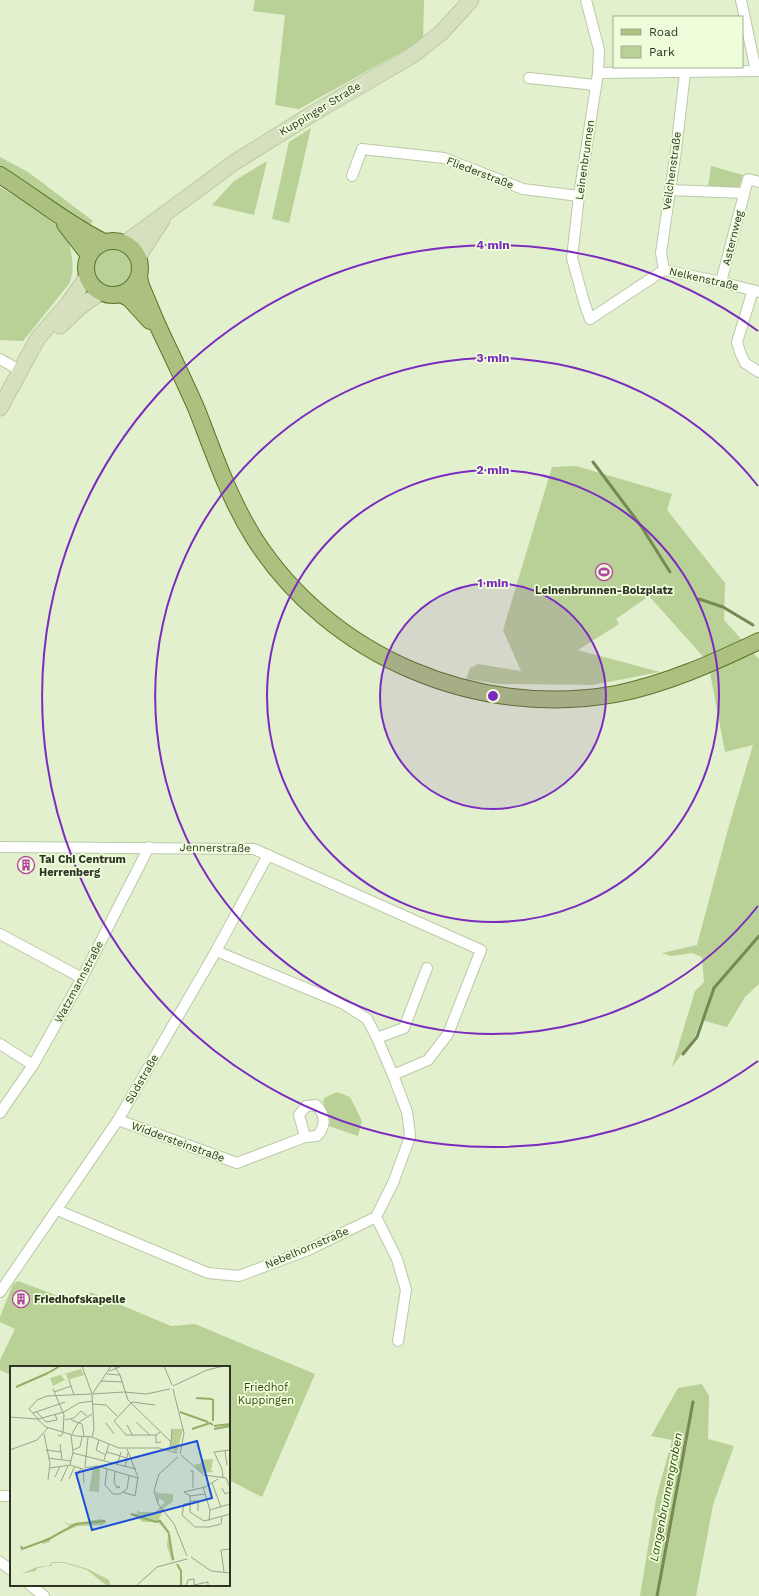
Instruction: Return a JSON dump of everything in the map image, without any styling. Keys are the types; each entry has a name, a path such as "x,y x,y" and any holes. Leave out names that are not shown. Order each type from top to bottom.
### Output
{"main road":[{"name":"Kuppinger Straße","path":"125,243 195,190 277,135 413,55 442,32 471,0"},
{"path":"0,175 60,216 104,242"},
{"name":"Kuppinger Straße","path":"138,257 165,214"},
{"path":"60,216 88,255"},
{"path":"115,240 125,243 133,249 138,257 141,268 139,277 133,286 120,294 111,295 101,292 93,286 87,277 86,268 88,255 95,247 104,242 115,240"},
{"path":"0,408 38,338 67,305 87,277"},
{"path":"139,277 141,286 164,340 181,372 231,495 244,521 264,552 288,582 322,616 347,635 391,661 445,683 478,692 528,699 565,699 616,693 664,681 701,667 759,641"},
{"path":"23,367 70,316 101,292"},
{"path":"120,294 129,298 135,303 164,340"}],"street":[{"name":"Leinenbrunnen","path":"586,0 599,50 598,73 579,196 572,258 590,319"},
{"path":"598,73 758,71 741,0"},
{"name":"Veilchenstraße","path":"664,270 661,253 685,73"},
{"path":"529,78 596,86"},
{"name":"Fliederstraße","path":"352,176 362,149 444,158 523,189 579,196"},
{"name":"Asternweg","path":"721,282 748,179 759,182"},
{"name":"Asternweg","path":"670,190 744,193"},
{"name":"Nelkenstraße","path":"590,319 664,270 756,291"},
{"path":"756,291 737,342 745,363 759,372"},
{"path":"0,359 23,367"},
{"name":"Jennerstraße","path":"0,847 254,849 481,950 448,1034 428,1060 393,1075"},
{"name":"Watzmannstraße","path":"0,1113 33,1065 82,978 149,847"},
{"name":"Südstraße","path":"0,1292 118,1120 216,951 268,855"},
{"path":"0,934 82,978"},
{"path":"216,951 344,1004 367,1019 377,1038 407,1112 410,1137 393,1183 376,1216 397,1259 406,1290 398,1341"},
{"path":"377,1038 404,1028 427,968"},
{"path":"0,1044 33,1065"},
{"name":"Widdersteinstraße","path":"118,1120 238,1164 305,1137"},
{"name":"Nebelhornstraße","path":"56,1210 208,1273 238,1276 308,1250 376,1216"},
{"path":"0,1562 10,1569"},
{"path":"31,1586 44,1596"}],"green space":[{"path":"255,0 424,0 423,40 299,109 275,105 285,15 253,11"},
{"path":"311,128 289,223 272,219 289,142"},
{"path":"0,157 28,172 93,221 88,227 20,178 0,168"},
{"path":"267,161 254,215 212,205 234,181"},
{"path":"711,166 743,175 738,190 708,188"},
{"path":"0,187 48,218 73,242 70,246 72,270 69,284 23,341 0,340"},
{"path":"113,245 126,249 132,255 136,268 132,281 126,287 113,291 100,287 94,281 90,268 94,255 100,249"},
{"path":"576,466 672,494 667,510 725,583 724,620 759,659 759,984 745,997 727,1027 701,1020 695,1036 672,1067 695,991 704,982 702,957 692,953 671,956 662,953 697,945 728,829 753,745 725,752 708,662 649,596 616,619 619,624 578,650 660,672 593,685 498,684 466,679 470,668 478,664 521,671 503,630 552,467"},
{"path":"337,1092 350,1097 362,1121 358,1136 329,1126 330,1121 323,1102 324,1098"},
{"name":"Friedhof Kuppingen","path":"18,1281 85,1306 90,1292 171,1326 195,1324 315,1374 262,1497 230,1481 230,1366 10,1366 10,1375 0,1370 0,1360 15,1329 0,1322 0,1317 13,1284"},
{"path":"702,1384 709,1396 708,1439 734,1446 713,1505 696,1596 640,1596 656,1499 672,1440 651,1436 678,1388"}],"waterway":[{"path":"593,462 641,526 670,572"},
{"path":"699,599 723,607 753,625"},
{"name":"Langenbrunnengraben","path":"683,1054 697,1037 714,988 759,936"},
{"name":"Langenbrunnengraben","path":"657,1596 693,1402"}],"place":[{"name":"Leinenbrunnen-Bolzplatz","path":"604,572"},
{"name":"Tai Chi Centrum Herrenberg","path":"26,865"},
{"name":"Friedhofskapelle","path":"21,1299"}]}
